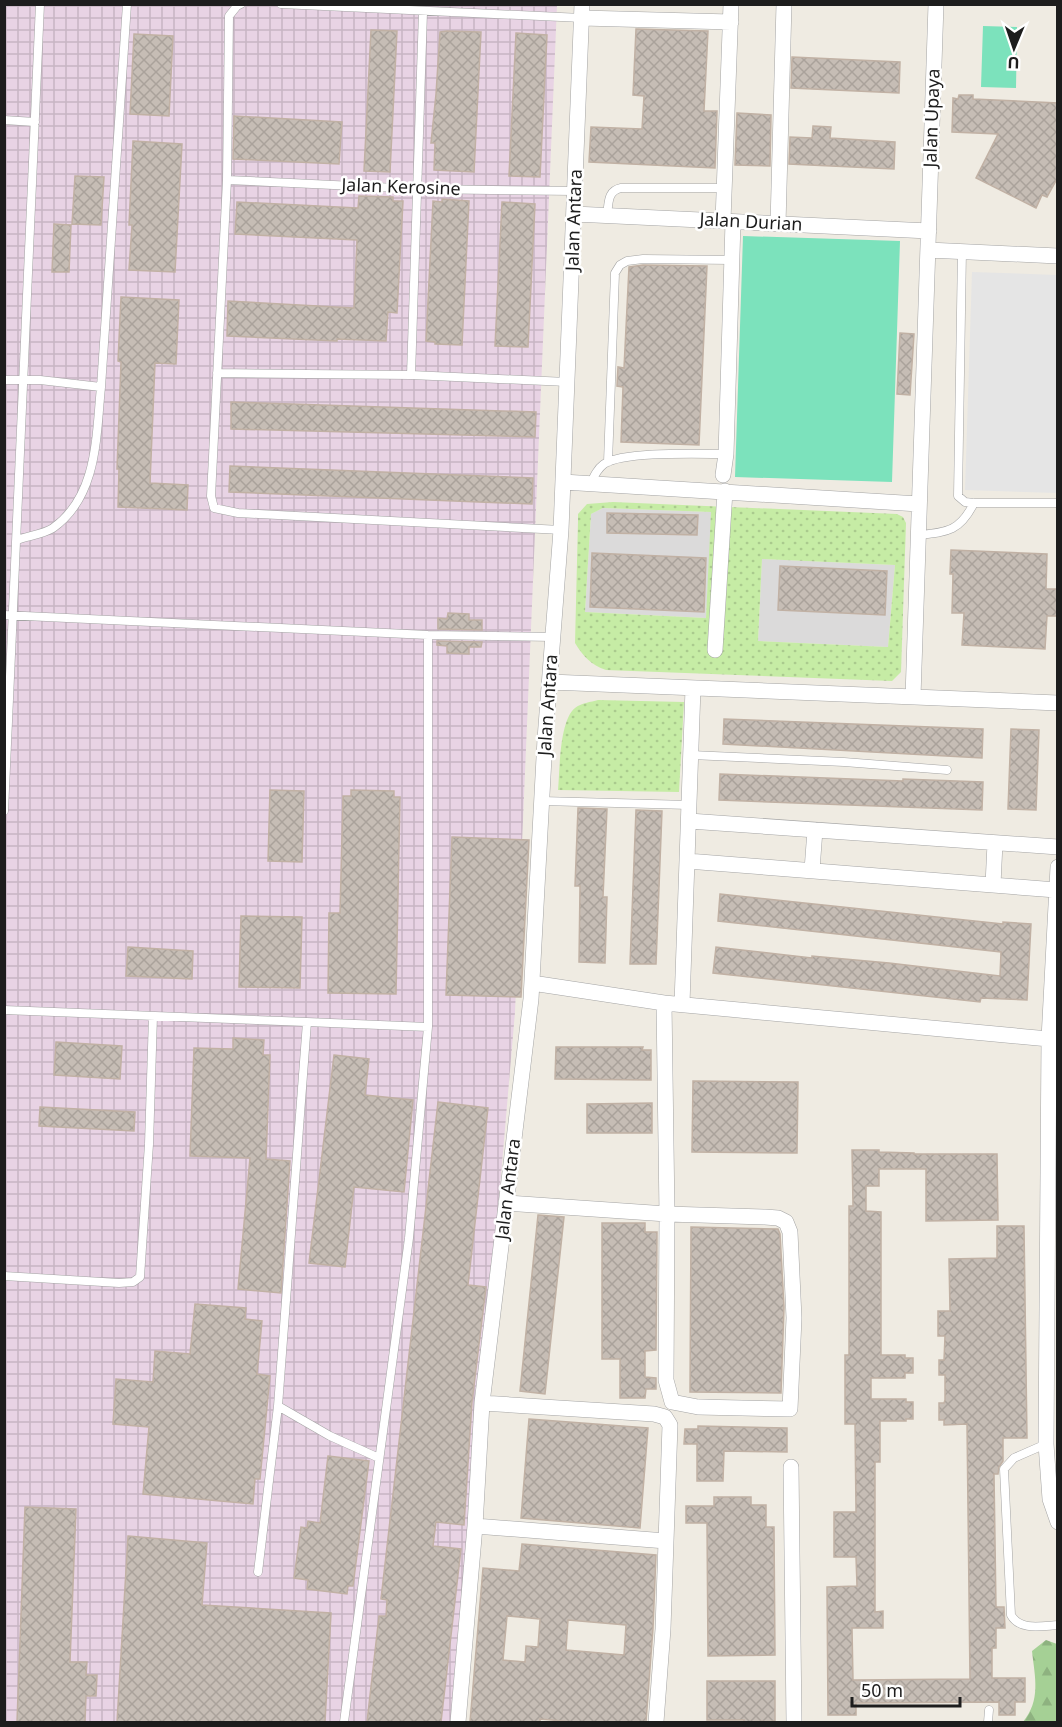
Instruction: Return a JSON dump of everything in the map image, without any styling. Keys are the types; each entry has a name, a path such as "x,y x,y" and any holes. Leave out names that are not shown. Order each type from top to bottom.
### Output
{"street":[{"path":"723,475 726,454 732,260 724,188 731,4"},
{"path":"778,224 784,4"},
{"name":"Jalan Upaya","path":"913,697 936,4"},
{"path":"582,11 731,22"},
{"name":"Jalan Antara","path":"458,1722 475,1526 482,1403 532,983 561,530 582,11"},
{"name":"Jalan Durian","path":"574,214 929,231"},
{"path":"928,250 1058,256"},
{"path":"563,482 919,504"},
{"path":"715,650 725,491"},
{"path":"550,682 1058,703"},
{"path":"682,1004 693,688"},
{"path":"688,821 1058,847"},
{"path":"812,870 815,830"},
{"path":"993,885 994,843"},
{"path":"687,861 1056,890"},
{"path":"1058,867 1049,1039 1052,1306 1046,1444 1050,1499 1058,1522"},
{"path":"532,983 664,1003 1049,1039"},
{"path":"506,1203 667,1214 765,1217 778,1218 786,1222 790,1232 794,1318 790,1409 698,1407 672,1402 666,1380 667,1214 664,1003"},
{"path":"482,1403 654,1414 665,1417 670,1425 663,1629 656,1722"},
{"path":"791,1467 794,1722"},
{"path":"475,1526 666,1541"}],"lane":[{"path":"4,811 40,4"},
{"path":"17,540 51,529 75,507 87,486 96,442 101,387 127,4"},
{"path":"241,4 229,16 227,180 211,496 214,508 238,513 561,530"},
{"path":"281,4 423,12 582,11"},
{"path":"411,375 423,12"},
{"path":"4,120 35,122"},
{"name":"Jalan Kerosine","path":"227,180 417,189 574,191"},
{"path":"607,215 612,191 621,188 724,188"},
{"path":"962,250 958,496 965,502 974,503 1058,504"},
{"path":"608,462 615,273 620,265 627,261 643,259 732,260"},
{"path":"217,374 411,375 567,382"},
{"path":"4,380 101,387"},
{"path":"591,483 595,473 608,462 625,457 726,454"},
{"path":"919,535 942,533 955,528 966,520 974,503"},
{"path":"4,615 428,635 554,637"},
{"path":"344,1722 409,1238 428,1027 428,635"},
{"path":"691,755 844,762 947,770"},
{"path":"542,801 689,805"},
{"path":"4,1010 428,1027"},
{"path":"4,1276 119,1283 133,1282 140,1276 149,1144 153,1016"},
{"path":"258,1572 278,1406 307,1022"},
{"path":"278,1406 330,1436 379,1458"},
{"path":"1046,1444 1014,1458 1004,1469 1011,1614 1018,1624 1024,1626 1058,1625"},
{"path":"988,1722 989,1710"}],"shaded area":[{"path":"5,5 557,5 515,1012 454,1722 5,1722"},
{"path":"972,272 1057,275 1057,493 965,490"},
{"path":"603,508 712,512 706,618 585,612 591,514"},
{"path":"762,559 895,565 888,647 758,641"}],"green space":[{"path":"983,26 1017,27 1016,88 981,87"},
{"path":"743,236 900,241 892,482 735,477"},
{"path":"613,502 897,514 903,517 906,523 901,672 892,681 606,670 596,666 584,656 575,643 578,514 587,504","holes":["603,508 711,512 706,618 585,612 591,514","762,559 895,565 888,647 758,641"]},
{"path":"598,700 684,702 679,792 558,790 561,746 570,714 577,706"},
{"path":"1046,1640 1057,1644 1057,1722 1023,1722 1029,1714 1035,1697 1032,1651"}],"building":[{"path":"636,29 708,31 704,111 717,111 715,168 589,162 591,127 642,129 644,96 633,95"},
{"path":"371,30 397,31 390,172 364,171"},
{"path":"440,32 481,32 474,172 434,170 435,143 431,143"},
{"path":"516,33 547,35 540,177 509,176"},
{"path":"134,34 173,36 169,116 130,114"},
{"path":"792,57 900,62 899,93 791,88"},
{"path":"959,95 973,95 973,99 1058,103 1058,177 1047,197 1042,195 1036,208 976,178 998,134 952,132 953,98 958,99"},
{"path":"737,113 771,115 770,166 735,165"},
{"path":"234,116 342,122 339,164 233,159"},
{"path":"813,126 831,127 830,138 895,142 894,169 789,164 790,137 812,138"},
{"path":"133,141 182,144 175,272 129,270"},
{"path":"75,176 104,177 101,225 72,224"},
{"path":"359,196 393,197 393,201 403,201 397,313 388,312 386,341 227,336 228,301 354,308 357,240 235,234 237,202 358,208"},
{"path":"442,199 469,201 462,345 435,344 435,342 426,341 433,201 442,202"},
{"path":"502,202 535,204 528,347 495,346"},
{"path":"54,224 71,225 69,272 52,272"},
{"path":"643,265 707,266 699,445 621,442 623,387 617,386 618,367 624,368 629,267"},
{"path":"121,297 179,300 176,364 155,363 150,483 188,485 187,510 118,507 121,362 118,361"},
{"path":"900,333 914,334 910,395 897,394"},
{"path":"231,402 536,412 535,437 231,429"},
{"path":"230,466 533,478 532,504 229,492"},
{"path":"607,513 698,515 697,535 607,533"},
{"path":"951,550 1047,554 1046,589 1058,589 1058,616 1047,616 1045,649 962,645 964,613 952,613"},
{"path":"592,553 706,558 704,612 590,607"},
{"path":"780,566 887,571 885,615 778,610"},
{"path":"448,613 469,614 469,620 482,620 482,630 438,629 438,618 447,619"},
{"path":"437,641 482,642 481,647 469,647 469,654 447,653 447,646 437,645"},
{"path":"724,719 983,729 982,758 723,744"},
{"path":"1011,729 1039,730 1036,810 1008,809"},
{"path":"720,774 983,782 982,810 719,800"},
{"path":"270,790 304,791 302,862 268,861"},
{"path":"351,790 394,791 394,797 400,797 396,994 328,993 329,913 340,913 343,796 351,796"},
{"path":"578,808 607,809 603,897 607,897 605,963 579,962 580,886 575,886"},
{"path":"636,810 662,811 656,964 630,964"},
{"path":"452,837 529,840 521,997 446,995"},
{"path":"720,894 1003,924 1003,922 1031,924 1027,1000 981,998 980,1002 713,973 716,947 1000,976 1001,952 718,921"},
{"path":"241,916 302,917 300,988 239,987"},
{"path":"128,947 193,951 192,979 126,976"},
{"path":"233,1038 264,1040 263,1055 270,1055 266,1159 290,1161 281,1293 238,1289 250,1158 190,1156 194,1048 233,1049"},
{"path":"56,1042 122,1046 120,1079 54,1075"},
{"path":"556,1047 643,1047 642,1050 651,1050 651,1080 555,1079"},
{"path":"334,1055 369,1059 365,1095 413,1100 404,1192 354,1187 345,1267 309,1263"},
{"path":"693,1081 798,1082 797,1153 692,1152"},
{"path":"438,1102 488,1108 468,1285 486,1287 472,1402 464,1525 436,1522 433,1546 461,1549 441,1722 367,1722 379,1616 386,1616 387,1600 381,1599"},
{"path":"652,1103 652,1133 587,1133 587,1104"},
{"path":"40,1107 135,1112 134,1131 39,1126"},
{"path":"852,1150 914,1154 997,1154 998,1220 926,1221 926,1169 879,1169 879,1186 866,1186 866,1211 881,1212 881,1355 905,1355 905,1358 913,1358 913,1373 905,1373 905,1378 871,1378 871,1399 906,1399 906,1402 913,1402 913,1419 880,1421 880,1462 875,1462 875,1612 883,1611 883,1628 852,1628 853,1680 970,1679 967,1424 944,1425 944,1420 939,1420 939,1403 944,1403 945,1400 945,1375 939,1375 939,1360 944,1360 945,1336 938,1336 938,1311 950,1311 949,1259 997,1258 997,1226 1024,1226 1027,1438 1003,1438 1003,1461 998,1474 994,1474 996,1607 1004,1607 1005,1628 996,1628 996,1648 992,1648 992,1678 1025,1678 1025,1702 1015,1702 1015,1715 999,1715 999,1702 856,1703 856,1715 828,1715 827,1587 857,1586 856,1557 834,1557 834,1512 856,1512 855,1424 845,1424 845,1355 849,1355 849,1206 853,1206"},
{"path":"538,1215 564,1217 545,1394 520,1391"},
{"path":"602,1223 645,1223 645,1232 657,1232 656,1350 645,1351 645,1377 656,1378 656,1389 646,1389 645,1398 620,1398 620,1359 602,1359"},
{"path":"691,1227 778,1229 784,1307 781,1393 690,1392"},
{"path":"195,1304 246,1308 245,1319 262,1321 257,1374 270,1376 260,1479 255,1479 253,1504 143,1494 149,1427 113,1424 116,1379 153,1382 155,1351 190,1354"},
{"path":"529,1419 648,1428 640,1528 521,1518"},
{"path":"698,1426 787,1428 787,1452 724,1451 723,1481 697,1481 697,1444 684,1444 685,1429 698,1429"},
{"path":"328,1456 369,1461 353,1586 348,1586 347,1594 307,1589 308,1580 294,1578 301,1527 307,1528 308,1521 320,1523"},
{"path":"714,1497 751,1497 751,1505 766,1505 766,1527 774,1527 775,1655 708,1656 707,1523 686,1523 686,1506 714,1506"},
{"path":"25,1507 76,1509 70,1662 87,1662 86,1675 97,1675 96,1696 86,1696 85,1722 17,1722"},
{"path":"128,1536 207,1543 202,1605 331,1613 325,1722 117,1722"},
{"path":"522,1544 656,1555 646,1722 574,1722 540,1719 540,1722 470,1722 483,1568 519,1571","holes":["507,1616 540,1619 538,1647 526,1646 525,1662 503,1660","568,1620 626,1625 624,1655 566,1650"]},
{"path":"707,1681 775,1681 775,1721 707,1720"}]}
